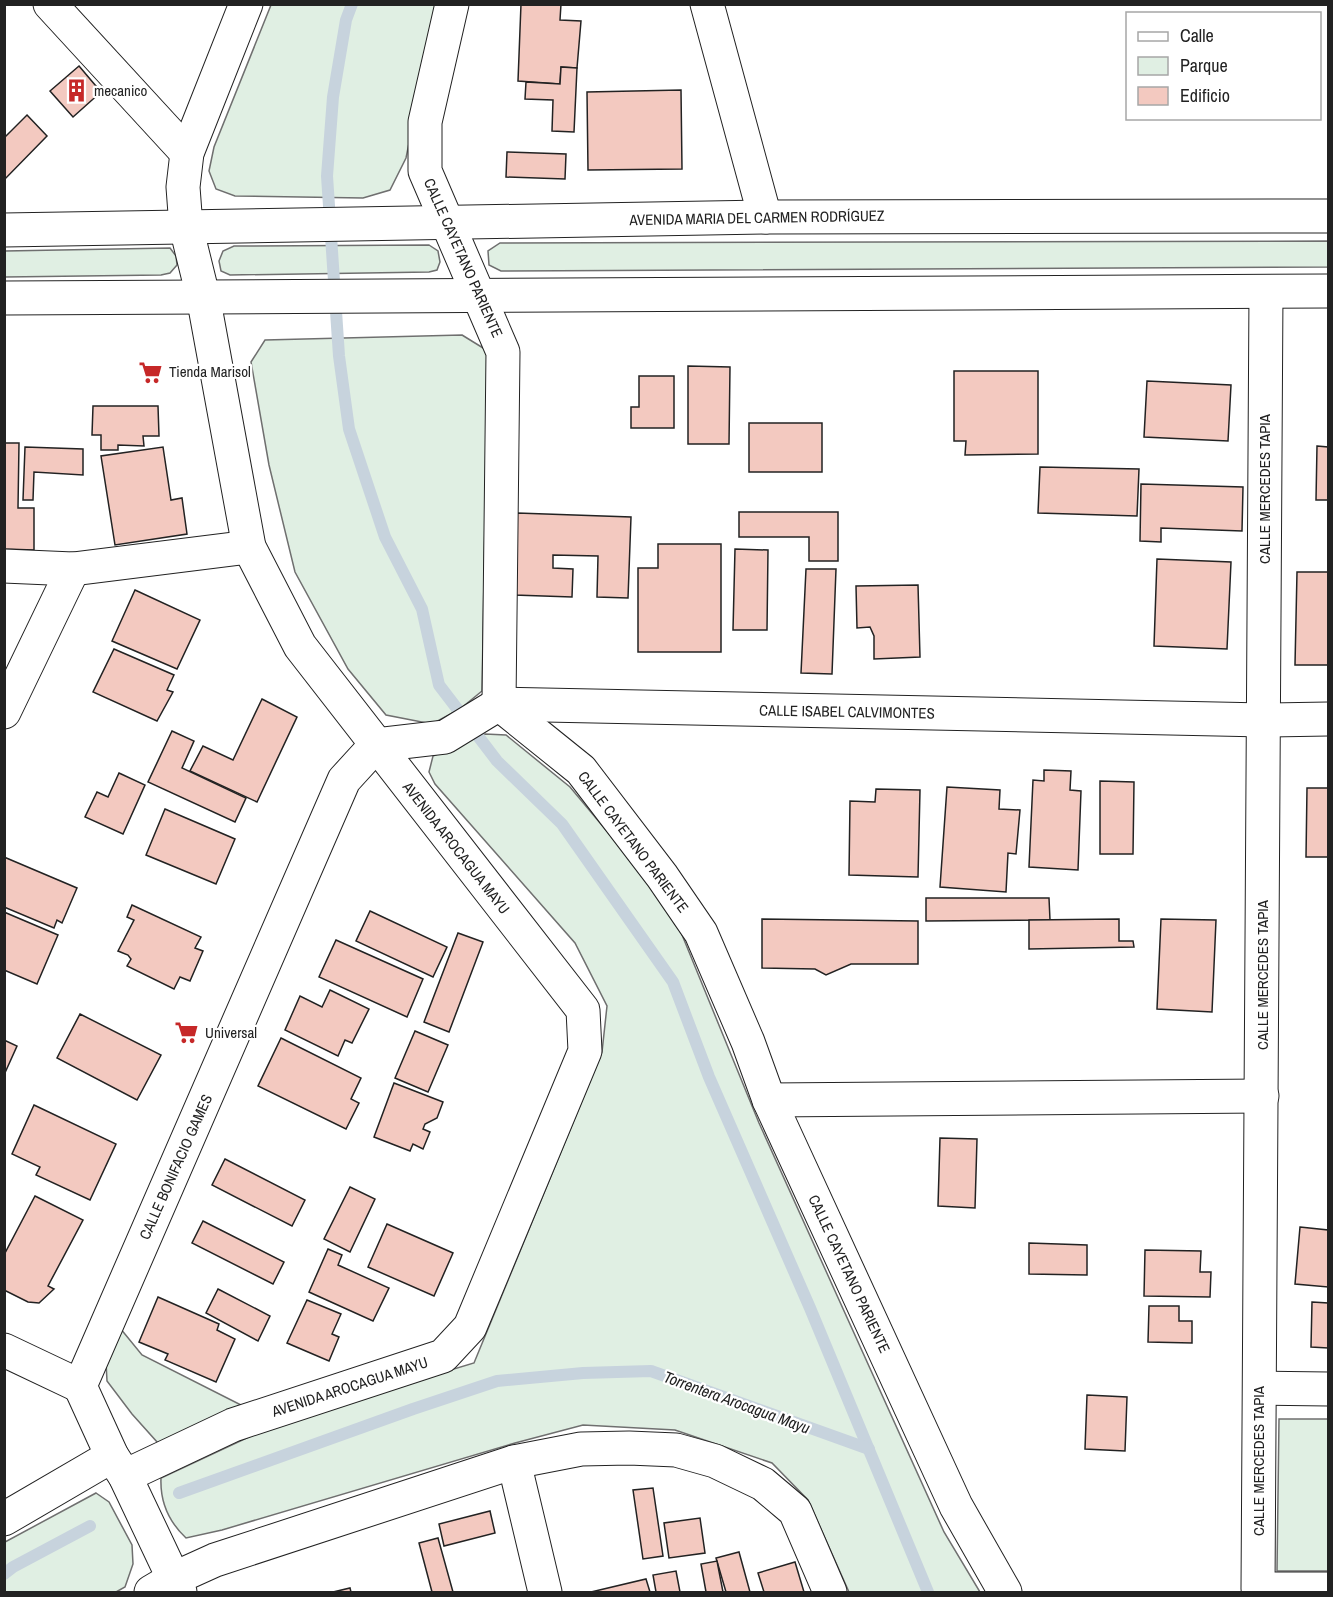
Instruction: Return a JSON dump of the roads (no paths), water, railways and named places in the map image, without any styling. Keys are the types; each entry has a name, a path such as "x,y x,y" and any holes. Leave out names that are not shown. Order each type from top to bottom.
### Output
{"street":[{"path":"50,4 187,153"},
{"name":"AVENIDA AROCAGUA MAYU","path":"4,1520 119,1466 233,1425 443,1356 470,1327 585,1050 583,1010 300,646 249,547 203,296 186,227 183,187 187,153 246,4"},
{"name":"CALLE CAYETANO PARIENTE","path":"452,4 425,122 425,171 503,352 499,705 580,770 662,876 701,933 748,1042 770,1100 956,1506 1005,1593"},
{"path":"707,4 765,218"},
{"name":"AVENIDA MARIA DEL CARMEN RODRÍGUEZ","path":"4,230 765,218 1329,216"},
{"path":"4,298 1329,291"},
{"name":"CALLE MERCEDES TAPIA","path":"1266,292 1258,1588 1329,1589"},
{"path":"4,566 73,569 249,547"},
{"path":"4,712 73,569"},
{"path":"376,745 445,737 499,705"},
{"name":"CALLE ISABEL CALVIMONTES","path":"499,705 1264,720 1329,719"},
{"name":"CALLE BONIFACIO GAMES","path":"80,1386 344,780 376,745"},
{"path":"770,1100 1262,1096"},
{"path":"4,1350 80,1386 119,1466 168,1588 215,1560 514,1462 581,1449 629,1448 676,1450 715,1461 763,1484 795,1511 830,1593"},
{"path":"1260,1388 1329,1389"},
{"path":"514,1462 545,1593"}],"waterway":[{"path":"352,4 346,20 333,97 327,176 339,356 349,429 385,537 422,609 439,685 497,761 562,824 673,982 709,1077 810,1308 928,1592"},
{"name":"Torrentera Arocagua Mayu","path":"179,1493 497,1381 583,1373 651,1371 869,1449"},
{"name":"Torrentera Arocagua Mayu","path":"4,1574 90,1526"}],"place":[{"name":"mecanico","path":"76,91"},
{"name":"Tienda Marisol","path":"151,372"},
{"name":"Universal","path":"187,1033"}]}
